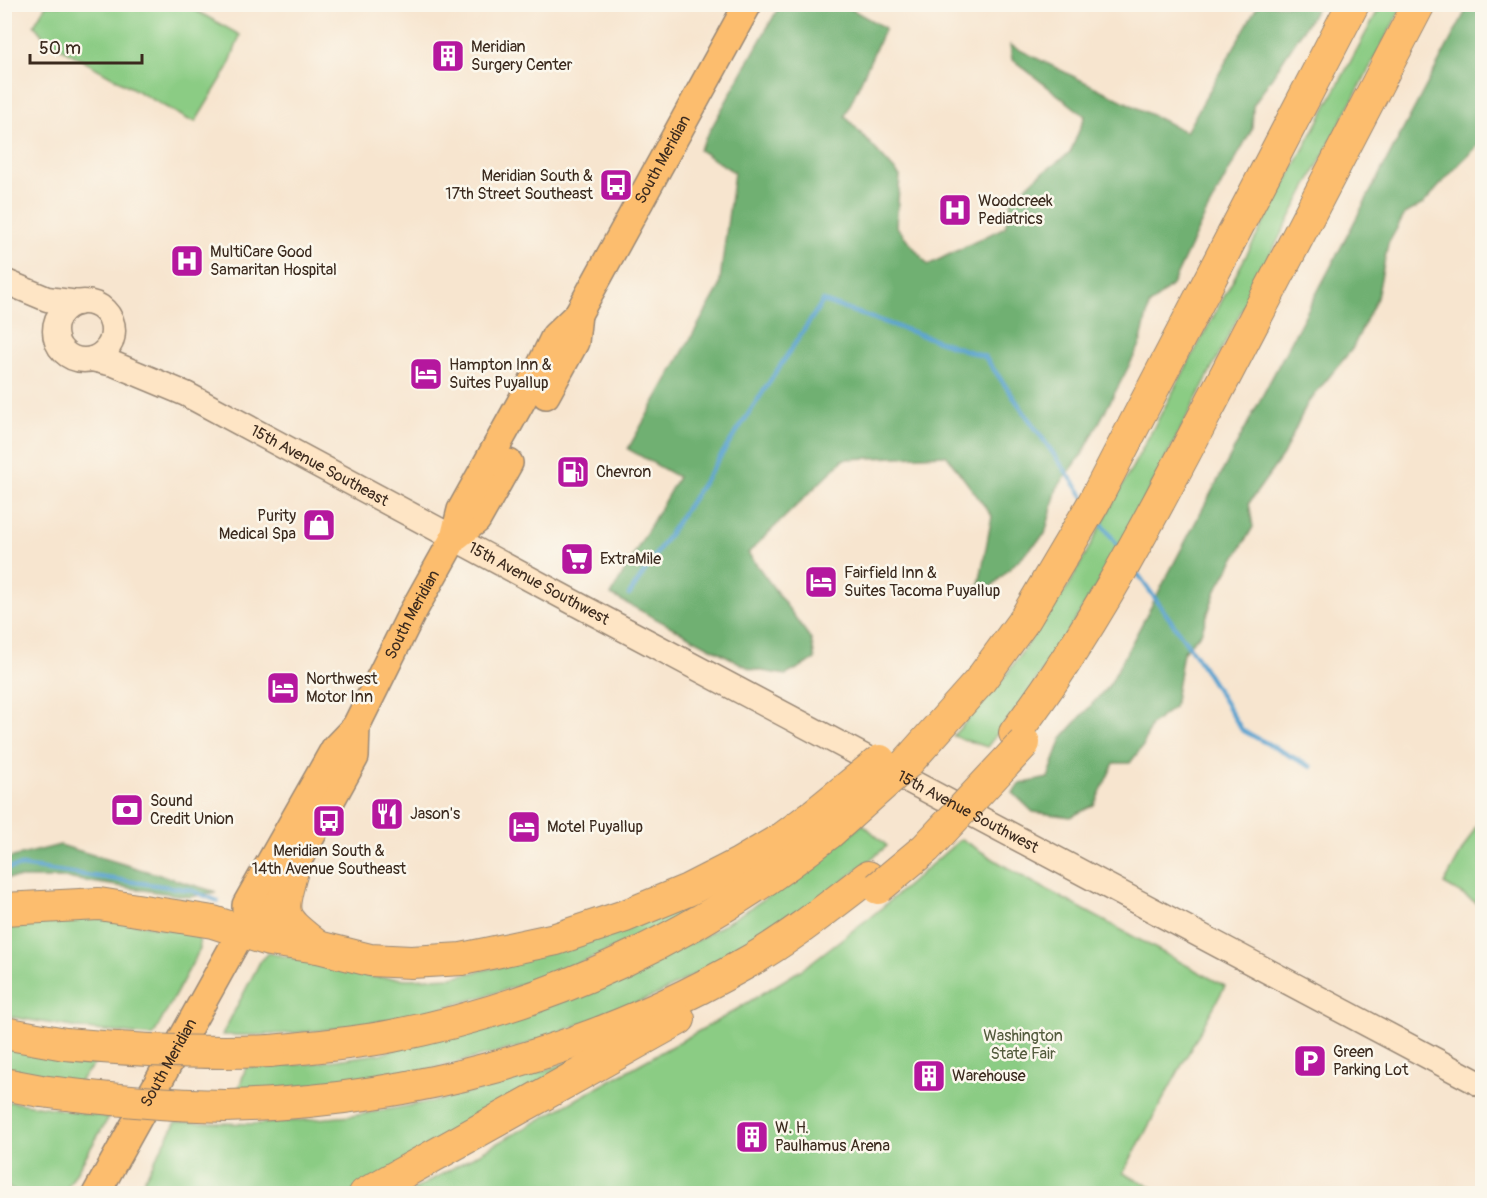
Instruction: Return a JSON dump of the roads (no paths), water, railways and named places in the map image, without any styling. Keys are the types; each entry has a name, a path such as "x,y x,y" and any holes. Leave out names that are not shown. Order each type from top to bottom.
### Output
{"highway":[{"path":"4,1033 65,1044 139,1051 238,1053 392,1036 485,1013 576,981 626,960 689,928 788,866 857,780 927,720 979,682 1025,619 1094,504 1353,4"},
{"path":"365,1194 723,995 787,956 873,883 1019,738 1078,642 1166,487 1419,4"},
{"path":"4,909 99,904 213,922 269,940 318,947 370,960 411,962 462,959 556,939 625,916 688,890 783,838 822,823"},
{"path":"292,871 283,910 289,922 318,947"},
{"path":"4,1084 41,1091 148,1104 225,1106 271,1105 345,1098 404,1089 549,1052 638,1017 747,963 819,915 873,883"}],"main road":[{"name":"South Meridian","path":"96,1194 242,932 246,905 334,748 356,726 411,615 454,538 461,510 536,375 555,336 578,314 748,4"},
{"name":"South Meridian","path":"242,932 267,914 292,871 355,757 356,726"}],"street":[{"path":"4,281 47,299 78,303"},
{"path":"4,292 44,318 55,337 65,353 73,358 92,359 101,355 108,348 112,339 111,319 97,305 87,302 78,303 62,312 55,328 55,337"},
{"name":"15th Avenue Southeast","path":"113,329 124,347 141,363 186,394"},
{"name":"15th Avenue Southeast","path":"92,359 114,364 186,394 454,538"},
{"name":"15th Avenue Southwest","path":"454,538 1482,1085"}],"waterway":[{"path":"629,595 823,301 985,357 1084,497"},
{"path":"1097,517 1120,549"},
{"path":"1135,570 1198,659 1242,730 1311,767"},
{"path":"4,869 22,866 190,890 218,901"}],"place":[{"name":"Meridian Surgery Center","path":"448,56"},
{"name":"Meridian South & 17th Street Southeast","path":"616,185"},
{"name":"Woodcreek Pediatrics","path":"955,210"},
{"name":"MultiCare Good Samaritan Hospital","path":"187,261"},
{"name":"Hampton Inn & Suites Puyallup","path":"426,374"},
{"name":"Chevron","path":"573,472"},
{"name":"Purity Medical Spa","path":"319,525"},
{"name":"ExtraMile","path":"577,559"},
{"name":"Fairfield Inn & Suites Tacoma Puyallup","path":"821,582"},
{"name":"Northwest Motor Inn","path":"283,688"},
{"name":"Sound Credit Union","path":"127,810"},
{"name":"Jason's","path":"387,814"},
{"name":"Meridian South & 14th Avenue Southeast","path":"329,821"},
{"name":"Motel Puyallup","path":"524,827"},
{"name":"Green Parking Lot","path":"1310,1061"},
{"name":"Warehouse","path":"929,1076"},
{"name":"W. H. Paulhamus Arena","path":"752,1137"}],"park label":[{"name":"Washington State Fair","path":"1023,1045"}]}
